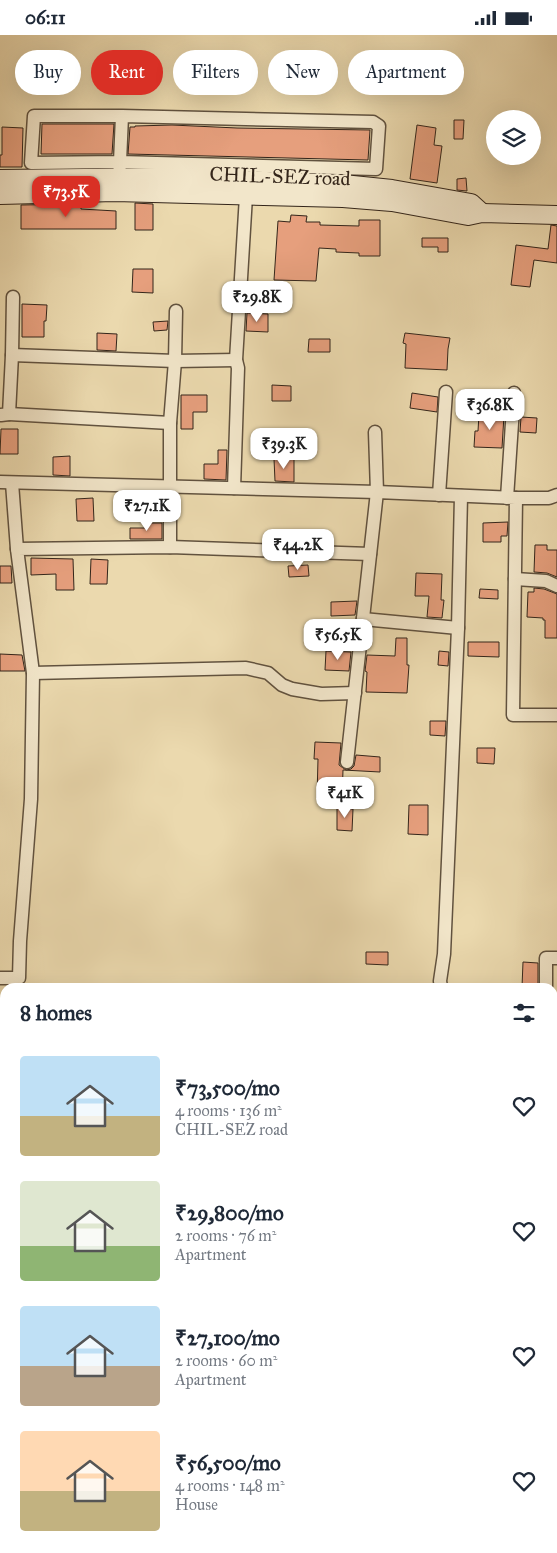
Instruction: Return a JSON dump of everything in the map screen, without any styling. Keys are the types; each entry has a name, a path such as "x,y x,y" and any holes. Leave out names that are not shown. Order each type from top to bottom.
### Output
{"street":[{"path":"34,116 122,117 373,122 379,127 376,169 120,170 31,163 34,116"},
{"path":"120,170 122,117"},
{"name":"CHIL-SEZ road","path":"0,179 120,170 178,177 333,184 372,187 471,203 482,213"},
{"name":"CHIL-SEZ road","path":"0,195 115,192 342,198 392,202 468,215 482,213 557,215"},
{"path":"234,488 238,368 236,360 246,196"},
{"path":"13,297 12,355 4,415 170,423"},
{"path":"170,547 170,423 175,361 176,311"},
{"path":"12,355 175,361 236,360"},
{"path":"439,495 446,392"},
{"path":"514,393 511,498 515,579 513,715 557,715"},
{"path":"347,762 377,492 375,432"},
{"path":"0,978 19,978 31,799 32,673 17,549 6,483 377,492 511,498 549,498 557,495"},
{"path":"440,983 444,945 458,628 461,496"},
{"path":"17,549 170,547 370,555"},
{"path":"515,579 546,581 557,586"},
{"path":"363,619 458,628"},
{"path":"32,673 246,668 268,673 282,685 292,689 321,695 355,693"},
{"path":"546,983 546,958 557,958"}],"building":[{"path":"454,120 464,120 463,139 454,139"},
{"path":"42,124 114,124 112,154 41,154"},
{"path":"172,125 370,130 368,160 128,154 130,127"},
{"path":"417,125 436,128 434,145 442,146 437,183 410,179"},
{"path":"2,127 23,128 22,167 0,167"},
{"path":"466,178 467,191 457,190 457,179"},
{"path":"135,203 153,204 153,230 135,230"},
{"path":"81,204 81,209 116,211 116,229 21,229 21,205"},
{"path":"291,215 307,216 306,222 320,222 320,225 359,226 359,220 380,220 380,256 359,256 359,253 336,252 336,249 319,248 316,281 274,280 278,221 290,222"},
{"path":"551,225 557,226 557,263 534,260 530,287 511,285 516,245 548,249"},
{"path":"422,238 448,238 448,252 438,252 438,247 422,247"},
{"path":"133,269 153,269 153,293 132,292"},
{"path":"22,304 47,305 44,337 22,337"},
{"path":"247,313 268,314 268,332 246,331"},
{"path":"168,321 167,330 154,331 153,322"},
{"path":"97,333 117,334 116,351 97,350"},
{"path":"405,333 450,338 447,370 405,368 406,344 403,343"},
{"path":"309,339 330,339 330,352 308,352"},
{"path":"272,385 291,386 291,401 272,401"},
{"path":"412,393 438,397 437,412 410,408"},
{"path":"181,395 207,395 207,412 193,412 193,429 181,429"},
{"path":"479,414 504,415 502,448 474,447 475,431 478,431"},
{"path":"521,417 537,418 536,433 520,432"},
{"path":"1,429 18,429 18,454 0,454"},
{"path":"218,450 227,450 226,480 204,479 204,464 218,464"},
{"path":"70,456 70,476 53,475 53,457"},
{"path":"294,458 294,482 275,481 274,459"},
{"path":"93,498 94,521 77,521 76,499"},
{"path":"508,522 507,536 501,536 501,542 483,542 483,523"},
{"path":"146,523 162,523 162,539 130,539 130,528 146,528"},
{"path":"535,545 547,545 547,550 557,550 557,577 547,573 534,572"},
{"path":"31,558 73,559 74,590 56,590 56,574 31,575"},
{"path":"91,559 108,560 107,584 90,584"},
{"path":"308,565 309,576 289,577 288,566"},
{"path":"0,566 11,566 12,583 0,583"},
{"path":"416,573 442,574 441,600 444,600 442,618 427,617 429,596 415,596"},
{"path":"534,588 544,589 557,594 557,638 545,638 545,620 543,618 527,617 528,592 534,592"},
{"path":"480,589 498,590 498,599 479,598"},
{"path":"357,601 355,615 331,616 331,602"},
{"path":"396,638 407,638 407,665 409,665 407,693 366,692 367,672 365,671 367,655 395,656"},
{"path":"468,642 499,642 499,657 468,656"},
{"path":"326,651 351,652 349,671 325,670"},
{"path":"439,651 449,652 448,666 438,665"},
{"path":"0,654 22,655 25,671 0,671"},
{"path":"430,721 446,721 445,736 430,735"},
{"path":"315,742 341,743 339,765 346,770 354,766 356,755 380,757 380,772 343,770 342,799 317,798 318,759 314,759"},
{"path":"477,748 495,748 494,764 477,763"},
{"path":"409,805 428,805 428,835 408,834"},
{"path":"337,808 353,809 352,831 337,830"},
{"path":"366,952 388,952 388,965 366,964"},
{"path":"523,962 538,963 538,983 522,983"}]}
